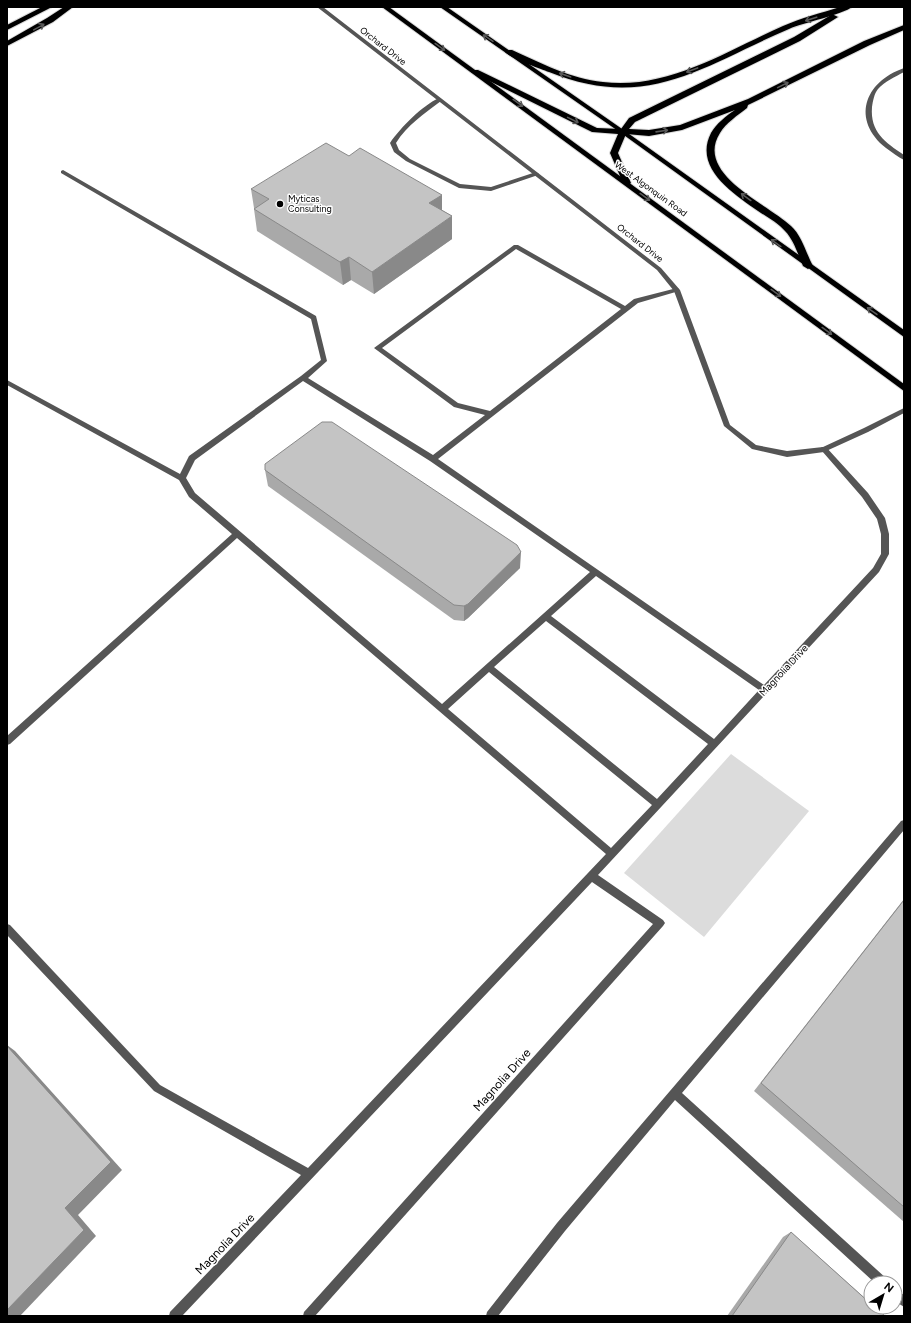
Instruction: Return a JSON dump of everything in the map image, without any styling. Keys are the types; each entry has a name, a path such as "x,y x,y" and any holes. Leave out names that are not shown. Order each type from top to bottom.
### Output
{"highway":[{"path":"7,28 48,7"},
{"path":"7,44 50,20 69,7"},
{"path":"509,52 562,74 586,82 604,85 634,86 681,74 707,65 788,26 848,7"},
{"path":"627,183 614,153 623,132 632,120 797,38 852,7"},
{"path":"475,72 595,130 649,133 682,127 751,101 867,43 904,27"},
{"path":"751,101 722,125 715,134 710,145 711,161 717,173 727,184 789,229 808,266"}],"main road":[{"name":"West Algonquin Road","path":"385,7 627,183 904,388"},
{"path":"443,7 623,132 904,334"}],"street":[{"name":"Orchard Drive","path":"320,7 659,269 677,290 727,426 754,447 787,454 824,449 904,410"},
{"path":"904,70 890,77 875,89 869,102 869,117 874,133 904,158"},
{"path":"439,100 409,122 398,133 393,143 396,151 408,160 459,186 491,189 536,174"},
{"path":"63,172 314,318 324,361 192,458 182,478"},
{"path":"492,414 456,405 377,348 516,246 625,309"},
{"path":"432,459 636,301 677,290"},
{"path":"302,378 432,459 765,690"},
{"path":"7,382 182,478 192,495 612,854"},
{"name":"Magnolia Drive","path":"174,1316 592,876 876,570 885,554 882,518 865,495 824,449"},
{"path":"7,741 237,534"},
{"path":"442,709 595,572"},
{"path":"545,616 714,744"},
{"path":"488,667 658,805"},
{"path":"491,1316 561,1226 904,824"},
{"name":"Magnolia Drive","path":"308,1316 660,923 592,876"},
{"path":"7,928 157,1088 309,1174"},
{"path":"675,1093 875,1275"}],"shaded area":[{"path":"731,754 809,811 704,937 624,873"}],"building":[{"path":"326,143 349,156 360,148 442,195 429,203 452,216 372,272 349,257 340,262 254,209 269,199 251,189"},
{"path":"322,422 332,422 517,545 521,552 468,604 464,606 454,605 265,470 265,464"},
{"path":"904,900 904,1207 761,1083"},
{"path":"7,1046 111,1162 65,1208 84,1230 7,1310"},
{"path":"791,1232 863,1297 863,1315 885,1316 732,1316"}],"place":[{"name":"Myticas Consulting","path":"280,204"}]}
